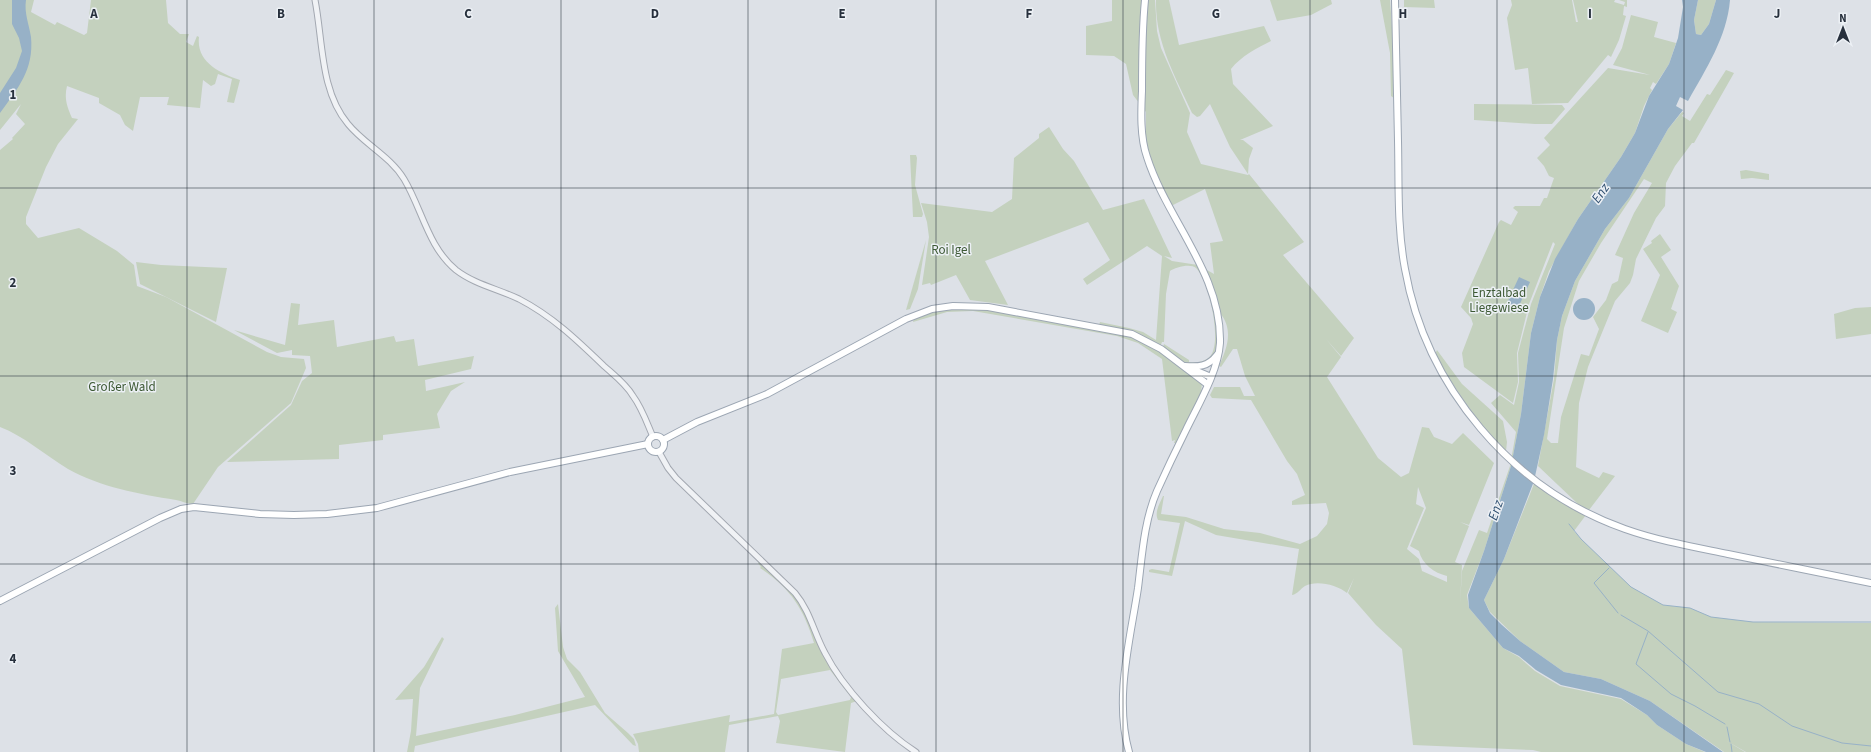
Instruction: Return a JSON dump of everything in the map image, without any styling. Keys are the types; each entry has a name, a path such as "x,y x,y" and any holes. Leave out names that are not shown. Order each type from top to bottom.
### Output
{"main road":[{"path":"1129,752 1124,721 1124,681 1130,630 1149,518 1155,496 1211,377 1219,350 1218,316 1214,300 1200,263 1160,190 1146,156 1141,109 1144,0"},
{"path":"1395,0 1400,224 1402,252 1409,289 1423,332 1444,377 1468,414 1500,450 1546,488 1592,515 1637,533 1678,544 1871,583"},
{"path":"663,440 697,422 767,394 906,319 922,312 942,307 961,305 981,306 1121,331 1151,343 1185,366 1207,384"},
{"path":"1185,366 1199,367 1206,365 1215,357 1219,350"},
{"path":"1185,366 1211,377"},
{"path":"648,444 649,440 653,437 659,437 663,440"},
{"path":"648,444 652,452 659,452 664,447 663,440"},
{"path":"0,601 160,518 184,508 196,507 253,513 294,515 368,510 389,506 444,488 510,472 648,444"}],"street":[{"path":"315,0 326,73 338,109 352,129 400,174 428,230 444,257 452,266 465,276 519,299 568,331 630,391 639,406 653,437"},
{"path":"659,452 668,468 680,482 800,598 809,614 825,654 848,689 860,703 895,736 916,752"}],"green space":[{"name":"Großer Wald","path":"0,0 34,0 31,12 55,25 57,22 84,35 87,33 91,0 166,0 168,23 180,34 189,34 186,42 193,46 197,36 199,37 199,46 205,60 217,70 240,80 234,103 227,102 232,79 218,74 215,84 211,86 203,80 200,108 167,105 169,97 140,97 133,131 125,125 120,115 99,103 99,98 67,86 66,102 72,118 78,119 58,144 46,167 26,217 26,224 38,238 79,228 117,251 134,265 137,286 166,297 267,352 281,357 304,359 306,368 291,403 218,467 193,504 120,489 93,481 68,469 26,441 0,427 0,150 13,139 12,138 25,124 16,114 21,104 0,130"},
{"name":"Enztalbad Liegewiese","path":"1112,0 1155,0 1157,31 1161,48 1190,113 1187,132 1201,164 1249,174 1304,242 1283,255 1354,338 1341,356 1326,339 1341,357 1327,377 1378,458 1401,477 1409,473 1422,427 1429,428 1434,437 1452,444 1463,433 1494,463 1469,525 1460,522 1469,526 1455,562 1462,565 1460,605 1462,571 1479,530 1487,533 1510,466 1516,432 1491,403 1500,395 1514,405 1519,382 1518,353 1531,304 1555,244 1553,242 1529,304 1517,353 1518,382 1513,403 1464,367 1462,353 1473,324 1471,318 1461,307 1499,222 1501,220 1511,225 1518,212 1513,208 1515,206 1540,206 1544,198 1547,198 1554,178 1549,176 1544,166 1537,158 1550,145 1544,138 1608,68 1650,75 1613,65 1622,48 1631,15 1658,22 1654,37 1676,43 1669,64 1656,84 1653,82 1650,88 1652,90 1644,106 1635,133 1621,157 1578,219 1549,271 1540,297 1531,333 1521,414 1511,466 1484,551 1467,595 1469,608 1503,648 1519,657 1535,671 1560,686 1621,699 1647,715 1657,725 1686,744 1705,752 1541,752 1533,750 1413,745 1402,649 1376,625 1348,593 1354,578 1347,593 1327,584 1315,583 1305,586 1296,594 1292,595 1299,549 1216,535 1185,521 1172,576 1149,572 1149,570 1152,569 1169,572 1180,523 1158,520 1157,511 1163,496 1161,514 1186,517 1224,529 1260,533 1300,544 1317,536 1327,524 1329,513 1326,503 1292,505 1292,501 1305,495 1297,474 1287,461 1251,400 1212,398 1210,395 1214,387 1240,387 1244,396 1255,396 1245,376 1237,349 1233,349 1221,367 1219,366 1227,346 1228,332 1227,326 1220,313 1207,270 1214,274 1210,243 1223,241 1205,189 1171,206 1162,191 1149,156 1146,143 1146,112 1133,95 1126,64 1114,56 1086,55 1086,26 1112,21","holes":["1418,487 1426,508 1410,546 1419,551 1423,560 1429,567 1438,573 1447,576 1447,582 1422,571 1419,559 1407,549 1424,508 1416,504"]},
{"path":"1156,0 1169,0 1179,45 1264,26 1271,41 1244,56 1231,69 1233,84 1273,126 1240,140 1243,140 1253,148 1249,159 1248,174 1230,147 1210,104 1200,116 1197,117 1192,113 1162,44"},
{"path":"1270,0 1331,0 1332,4 1311,15 1277,21"},
{"path":"1380,0 1390,0 1394,55 1394,98 1391,96 1390,53"},
{"path":"1404,0 1434,0 1435,8 1404,7"},
{"path":"1511,0 1572,0 1576,22 1578,22 1573,0 1615,0 1614,2 1624,5 1625,2 1619,0 1627,0 1627,7 1624,6 1623,15 1626,16 1619,40 1611,57 1608,55 1568,103 1532,104 1528,68 1515,70 1507,18 1512,5"},
{"path":"1698,0 1716,0 1709,24 1701,35 1696,34 1694,20"},
{"path":"1726,70 1734,73 1694,143 1692,143 1675,166 1666,183 1665,206 1656,218 1636,259 1630,283 1615,301 1588,367 1579,403 1576,467 1599,478 1603,472 1615,476 1589,510 1578,504 1538,466 1554,379 1557,340 1562,316 1575,281 1605,229 1629,198 1668,129 1682,112 1684,113 1682,116 1690,121 1707,94 1710,95","holes":["1644,179 1652,183 1634,213 1615,255 1623,258 1618,281 1612,284 1606,300 1593,317 1599,329 1589,356 1581,354 1561,417 1558,443 1551,443 1547,439 1564,328 1579,281 1601,243"]},
{"path":"1474,104 1562,105 1565,109 1552,124 1535,124 1474,120"},
{"name":"Roi Igel","path":"1049,127 1063,149 1074,161 1103,210 1144,199 1172,258 1164,256 1172,261 1198,265 1212,301 1217,323 1218,336 1216,350 1209,360 1204,363 1185,364 1176,359 1163,347 1164,344 1189,360 1189,362 1201,362 1211,355 1214,347 1215,324 1209,297 1201,275 1196,268 1191,266 1183,266 1170,271 1166,294 1164,342 1162,342 1160,347 1118,328 1099,325 1100,322 1129,328 1143,332 1156,340 1162,256 1147,246 1087,285 1083,279 1110,260 1088,222 985,261 1008,305 970,300 956,275 931,285 930,283 922,285 929,237 927,222 921,203 992,212 1012,199 1014,158 1039,138 1039,134"},
{"path":"910,155 916,155 917,158 915,185 923,214 922,217 913,217"},
{"path":"1746,170 1769,174 1769,180 1752,178 1741,179 1740,171"},
{"path":"1660,234 1671,250 1661,257 1679,286 1671,309 1677,312 1668,333 1641,321 1660,275 1643,249 1652,243 1651,241"},
{"path":"926,240 918,289 910,309 906,310"},
{"path":"136,262 161,265 227,268 216,322 140,284"},
{"path":"291,303 300,304 298,325 334,320 337,347 394,336 396,342 414,339 418,366 474,356 471,369 425,380 426,391 465,382 451,391 437,414 440,428 383,435 383,440 339,445 339,459 227,462 291,405 302,381 312,373 310,356 292,355 292,350 277,353 234,330 285,345"},
{"path":"973,307 1131,336 1157,349 1202,383 1201,393 1178,441 1174,443 1175,440 1172,441 1162,359 1138,343 1117,336 973,311 947,312 913,322 914,318 944,308"},
{"path":"1871,307 1871,334 1836,339 1834,314 1855,308"},
{"path":"1437,350 1462,384 1503,421 1507,442 1506,451 1485,429 1467,405 1435,354"},
{"path":"1534,484 1586,515 1574,531 1631,587 1663,605 1690,608 1711,617 1753,622 1871,623 1871,752 1746,752 1725,740 1745,752 1724,752 1650,701 1601,679 1564,672 1520,641 1490,612 1484,600 1504,559"},
{"path":"759,561 800,601 821,647 857,701 851,703 845,752 776,743 780,721 778,716 729,725 725,752 639,752 638,744 633,734 730,715 729,722 774,714 782,649 814,643 806,620 794,600 780,583 760,568 761,567 758,563","holes":["830,670 851,697 850,700 778,715 776,712 781,679"]},
{"path":"558,604 563,647 567,659 580,672 605,713 634,739 636,746 633,745 595,705 415,746 414,752 407,752 411,731 413,699 395,700 424,667 442,637 444,639 420,688 416,736 515,715 585,697 558,651 555,608"}],"water":[{"path":"12,0 26,0 27,18 31,37 30,59 19,87 0,113 0,93 16,68 22,51 19,38 12,24"},
{"name":"Enz","path":"1682,0 1698,0 1694,20 1696,34 1701,35 1709,24 1716,0 1730,0 1725,27 1715,52 1688,101 1680,97 1676,106 1683,110 1668,129 1629,198 1605,229 1575,281 1562,316 1557,340 1553,379 1544,435 1534,481 1504,559 1484,600 1490,613 1502,625 1520,641 1564,672 1601,679 1650,701 1723,752 1706,752 1686,744 1657,725 1647,715 1621,698 1561,685 1536,670 1519,656 1503,648 1469,608 1468,595 1484,551 1511,466 1521,414 1531,333 1540,297 1555,259 1578,219 1621,157 1635,133 1649,96 1669,64 1678,38 1683,7"},
{"path":"1519,277 1530,282 1518,308 1507,303"},
{"path":"1584,298 1592,301 1595,309 1592,317 1584,320 1576,317 1573,309 1576,301"}],"waterway":[{"path":"1569,524 1581,539 1631,587 1663,605 1690,608 1711,617 1753,622 1871,622"},
{"path":"1609,568 1594,583 1618,613"},
{"path":"1621,615 1648,631 1718,692 1759,704 1792,726 1842,743 1871,746"},
{"path":"1648,632 1636,664 1671,694 1725,724"},
{"path":"1727,727 1730,742"},
{"path":"1731,744 1732,752"}]}
